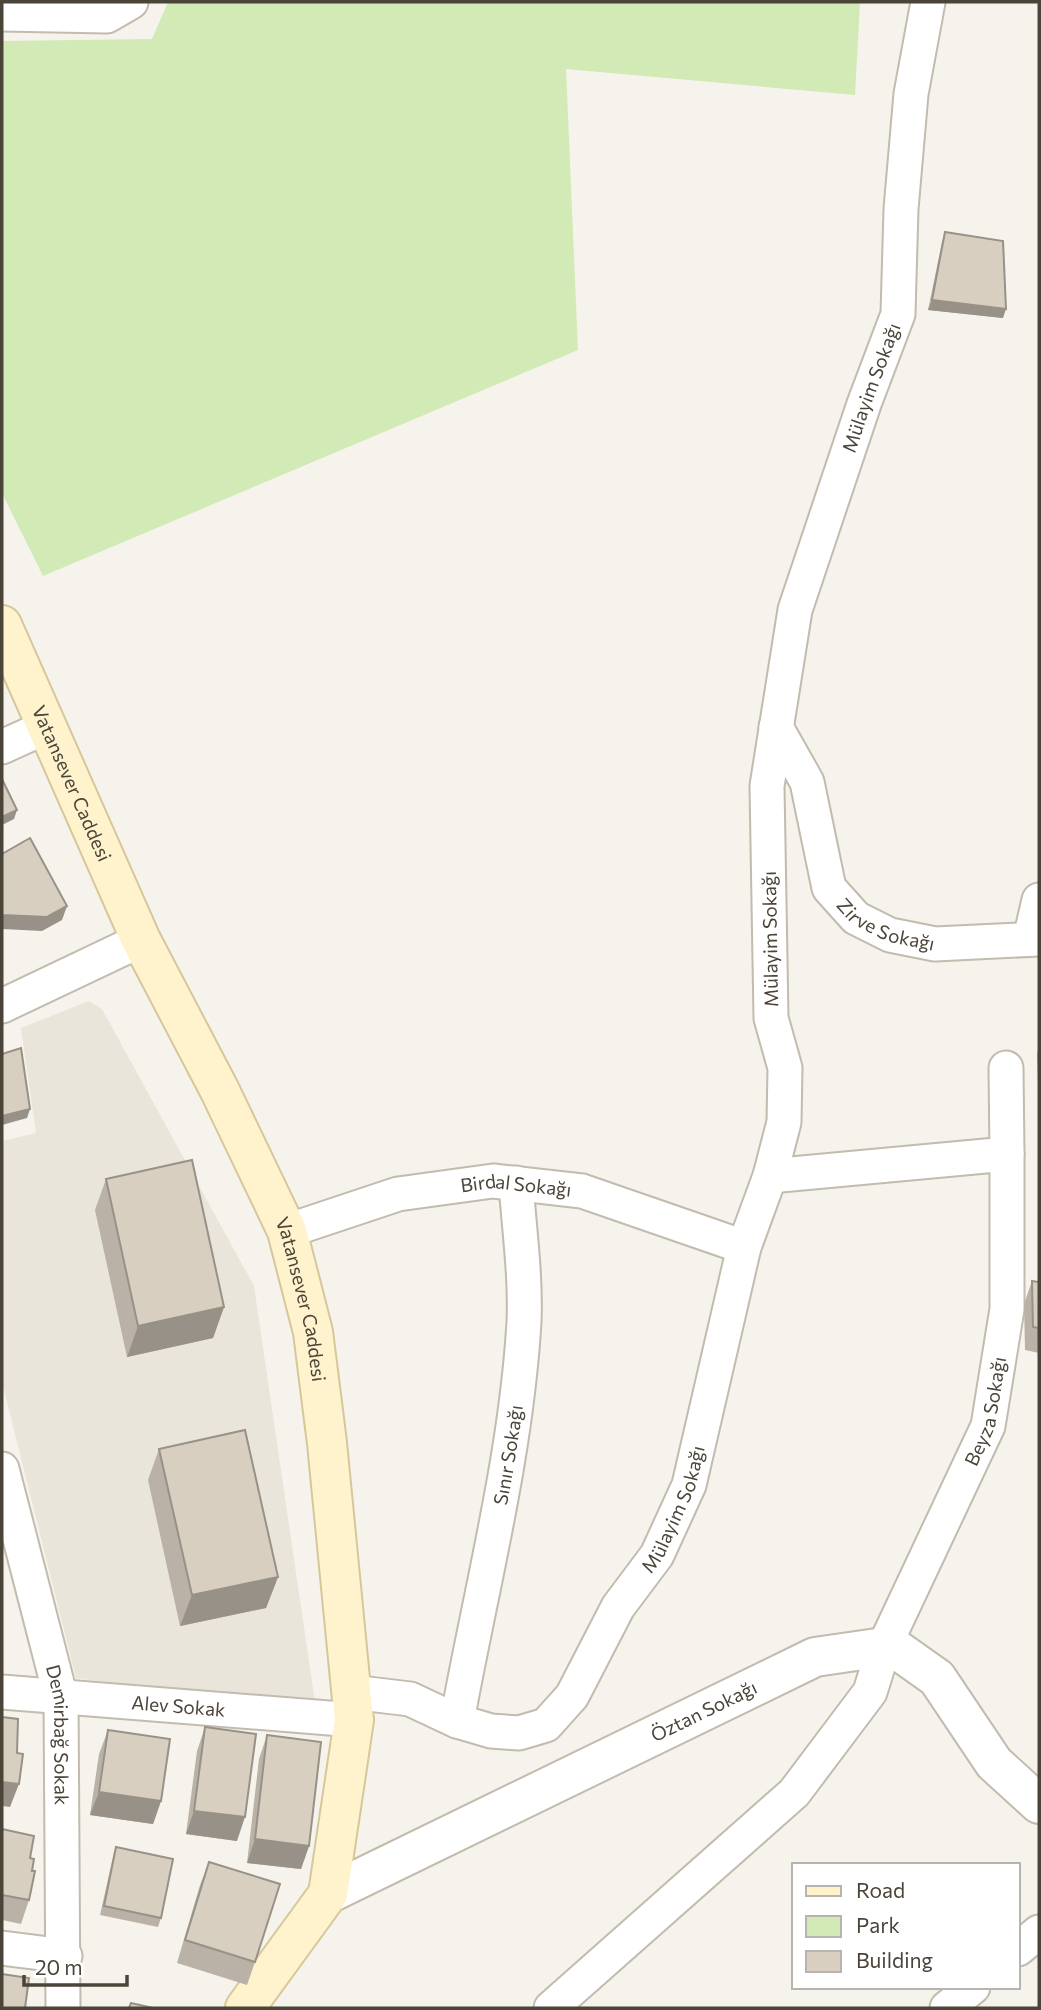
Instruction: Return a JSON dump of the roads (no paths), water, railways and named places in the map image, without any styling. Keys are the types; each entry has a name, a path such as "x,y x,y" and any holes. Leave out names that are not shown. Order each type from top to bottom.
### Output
{"main road":[{"name":"Vatansever Caddesi","path":"2,625 141,940 220,1091 287,1231 313,1332 327,1443 353,1706 328,1894 245,2008"}],"street":[{"path":"2,14 107,16 131,2"},
{"name":"Mülayim Sokağı","path":"353,1706 410,1699 457,1721 491,1731 519,1733 546,1725 572,1696 618,1607 657,1555 689,1485 744,1247 770,1176 784,1122 785,1068 771,1018 767,786 795,610 864,404 898,314 901,209 911,94 928,2"},
{"path":"2,747 46,727"},
{"name":"Zirve Sokağı","path":"776,727 807,782 829,888 856,918 890,935 936,943 1035,939"},
{"path":"1035,939 1039,900"},
{"path":"2,1006 141,940"},
{"name":"Beyza Sokağı","path":"551,2008 794,1793 870,1692 884,1647 988,1426 1007,1309 1006,1068"},
{"path":"770,1176 1007,1154"},
{"name":"Birdal Sokağı","path":"287,1231 398,1194 493,1181 582,1191 744,1247"},
{"name":"Sınır Sokağı","path":"457,1721 473,1631 494,1542 520,1357 524,1320 516,1183"},
{"name":"Demirbağ Sokak","path":"2,1469 61,1698 65,1956 63,2008"},
{"path":"884,1647 896,1649 937,1678 994,1763 1039,1804"},
{"name":"Öztan Sokağı","path":"328,1894 815,1657 884,1647"},
{"name":"Alev Sokak","path":"2,1692 61,1698 353,1706"},
{"path":"1020,1948 1039,1932"},
{"path":"2,1948 65,1956"},
{"path":"947,2008 971,1989"}]}
